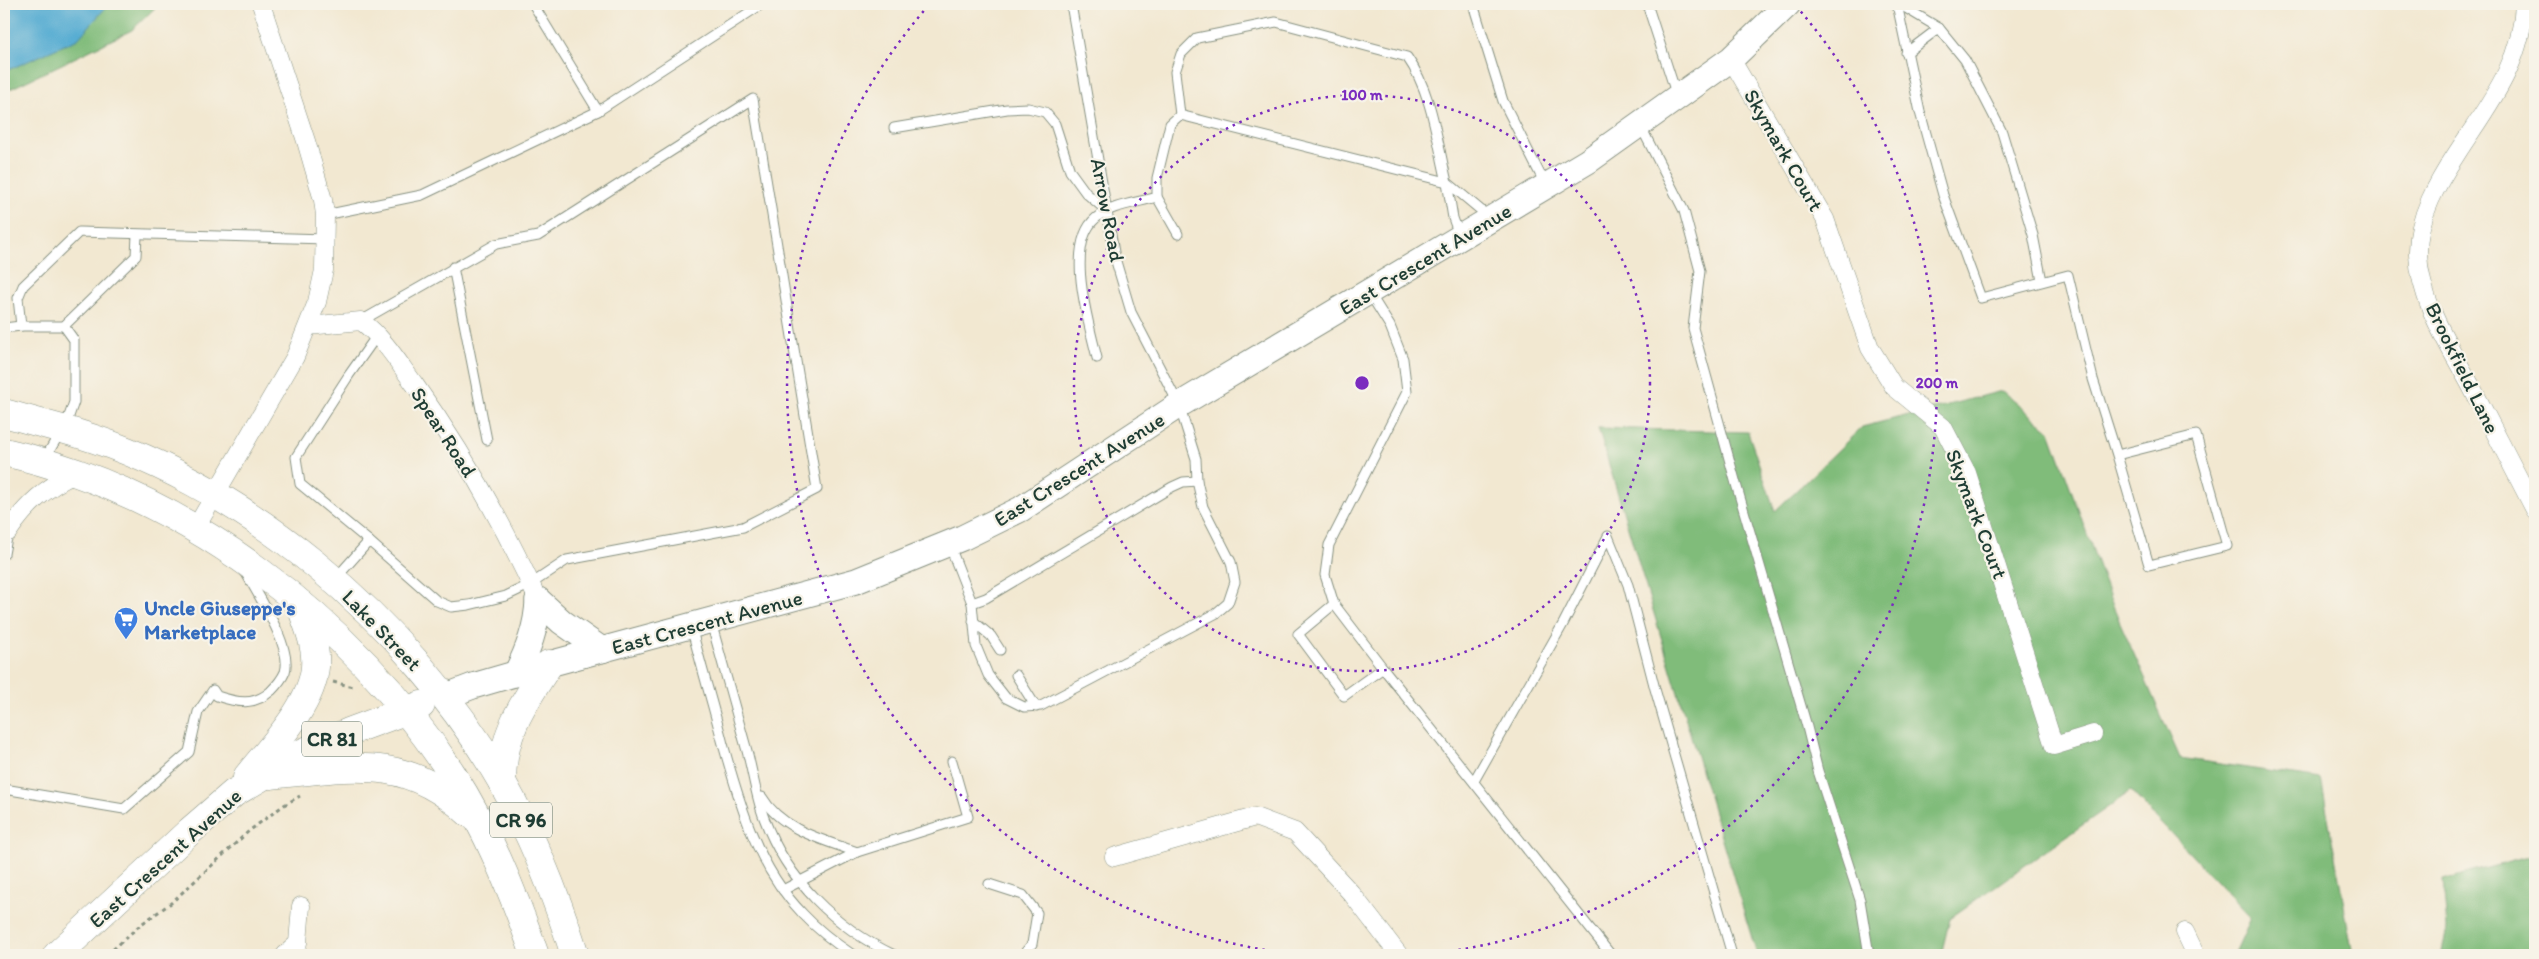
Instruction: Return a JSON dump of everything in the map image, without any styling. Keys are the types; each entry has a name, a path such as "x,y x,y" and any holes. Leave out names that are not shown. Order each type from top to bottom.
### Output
{"main road":[{"name":"Lake Street","path":"4,413 62,428 147,460 215,495 280,538 333,580 396,640 444,697 502,782 541,863 575,955"},
{"name":"Lake Street","path":"4,452 42,462 136,498 195,530 238,557 299,603 357,655 406,710 452,774 482,825 510,886 535,955"},
{"path":"234,794 294,717 308,693 316,666 315,655 299,603"},
{"path":"502,782 503,754 512,725 549,664"},
{"name":"East Crescent Avenue","path":"57,955 190,831 234,794 261,776 326,741 444,697"},
{"path":"261,776 357,767 400,771 445,793 482,825"}],"street":[{"path":"195,530 295,357 308,326 324,270 325,216 306,141 261,4"},
{"name":"East Crescent Avenue","path":"444,697 549,664 856,581 948,544 1021,509 1179,405 1460,239 1547,186 1640,125 1731,59 1788,4"},
{"name":"Brookfield Lane","path":"2524,4 2520,36 2512,65 2441,176 2428,205 2418,253 2423,285 2436,321 2535,510"},
{"name":"Skymark Court","path":"1731,59 1825,219 1870,348 1894,387 1943,427 1967,473 2054,746 2093,734"},
{"path":"308,326 361,321"},
{"name":"Spear Road","path":"361,321 378,334 440,421 503,527 534,592"},
{"path":"6,523 37,497 75,474"},
{"path":"534,592 562,622 602,650"},
{"path":"516,674 532,638 537,616 534,592"},
{"path":"1114,857 1255,818 1263,820 1295,832 1352,894 1399,955"},
{"path":"285,955 298,943 301,906"},
{"path":"2186,932 2196,955"}],"lane":[{"path":"533,4 598,111"},
{"path":"325,216 422,195 598,111 762,4"},
{"name":"Arrow Road","path":"1036,707 1215,614 1228,603 1235,582 1231,562 1203,507 1197,481 1196,459 1179,405 1131,312 1115,258 1072,4"},
{"path":"1472,4 1503,101 1547,186"},
{"path":"1647,4 1678,98"},
{"path":"1898,4 1939,28 1965,60 2002,132 2033,235 2042,281"},
{"path":"1898,4 1906,54 1944,195 1981,298 2068,275 2094,379 2149,565 2227,546 2196,435 2117,455"},
{"path":"1180,115 1175,72 1181,54 1197,38 1276,22 1407,57 1416,70 1430,111 1447,182 1453,218 1460,239"},
{"path":"1906,54 1939,28"},
{"path":"361,321 496,244 538,236 753,99 817,489 743,527 567,560 534,592 506,596 469,606 451,607 437,601 369,540 300,484 296,457 378,334"},
{"path":"894,128 1007,109 1028,108 1045,112 1055,124 1070,171 1086,193 1107,211"},
{"path":"1180,115 1447,182 1491,219"},
{"path":"1178,234 1157,197 1158,178 1170,124 1180,115"},
{"path":"1640,125 1684,211 1700,271 1694,328 1736,484 1806,723 1818,771 1860,900 1869,955"},
{"path":"1097,358 1087,315 1079,255 1084,234 1095,219 1107,211 1157,197"},
{"path":"21,326 18,298 23,286 79,232 326,239"},
{"path":"4,328 64,326 136,256 137,235"},
{"path":"453,267 487,440"},
{"path":"1370,293 1390,326 1403,360 1407,392 1329,545 1325,576 1334,604 1611,955"},
{"path":"42,462 62,428 74,402 74,340 64,326"},
{"path":"972,604 986,598 1172,487 1183,482 1197,481"},
{"path":"4,554 6,523"},
{"path":"1474,781 1563,624 1608,536 1628,585 1650,673 1732,955"},
{"path":"333,580 369,540"},
{"path":"948,544 972,604 976,646 988,675 1006,698 1024,707 1036,707"},
{"path":"4,789 124,810 189,752 198,712 213,690 218,696 249,704 264,697 276,686 285,671 284,644 238,557"},
{"path":"1334,604 1298,634 1344,696 1383,668"},
{"path":"973,620 991,636 1000,650"},
{"path":"700,623 757,790 763,817 779,851 798,880 820,904 868,942 894,955"},
{"path":"700,623 739,805 759,852 783,890 802,914 824,934 853,955"},
{"path":"1016,675 1036,707"},
{"path":"783,890 798,880 857,852 968,817 952,761"},
{"path":"757,790 767,806 792,826 857,852"},
{"path":"989,884 1024,895 1037,913 1032,944 1023,955"}],"path":[{"path":"328,681 362,689"},
{"path":"107,955 140,925 171,903 249,831 284,805 308,792"}],"green space":[{"path":"4,4 159,4 132,30 4,92"},
{"path":"2002,391 2050,431 2114,609 2180,758 2321,779 2353,955 2234,955 2251,918 2131,791 1950,918 1941,955 1757,955 1598,428 1748,432 1775,511 1862,427"},
{"path":"2535,855 2535,955 2441,955 2447,929 2443,880"}],"water":[{"path":"4,4 109,4 78,39 8,70 4,70"}],"place":[{"name":"Uncle Giuseppe's Marketplace","path":"126,640"}]}
